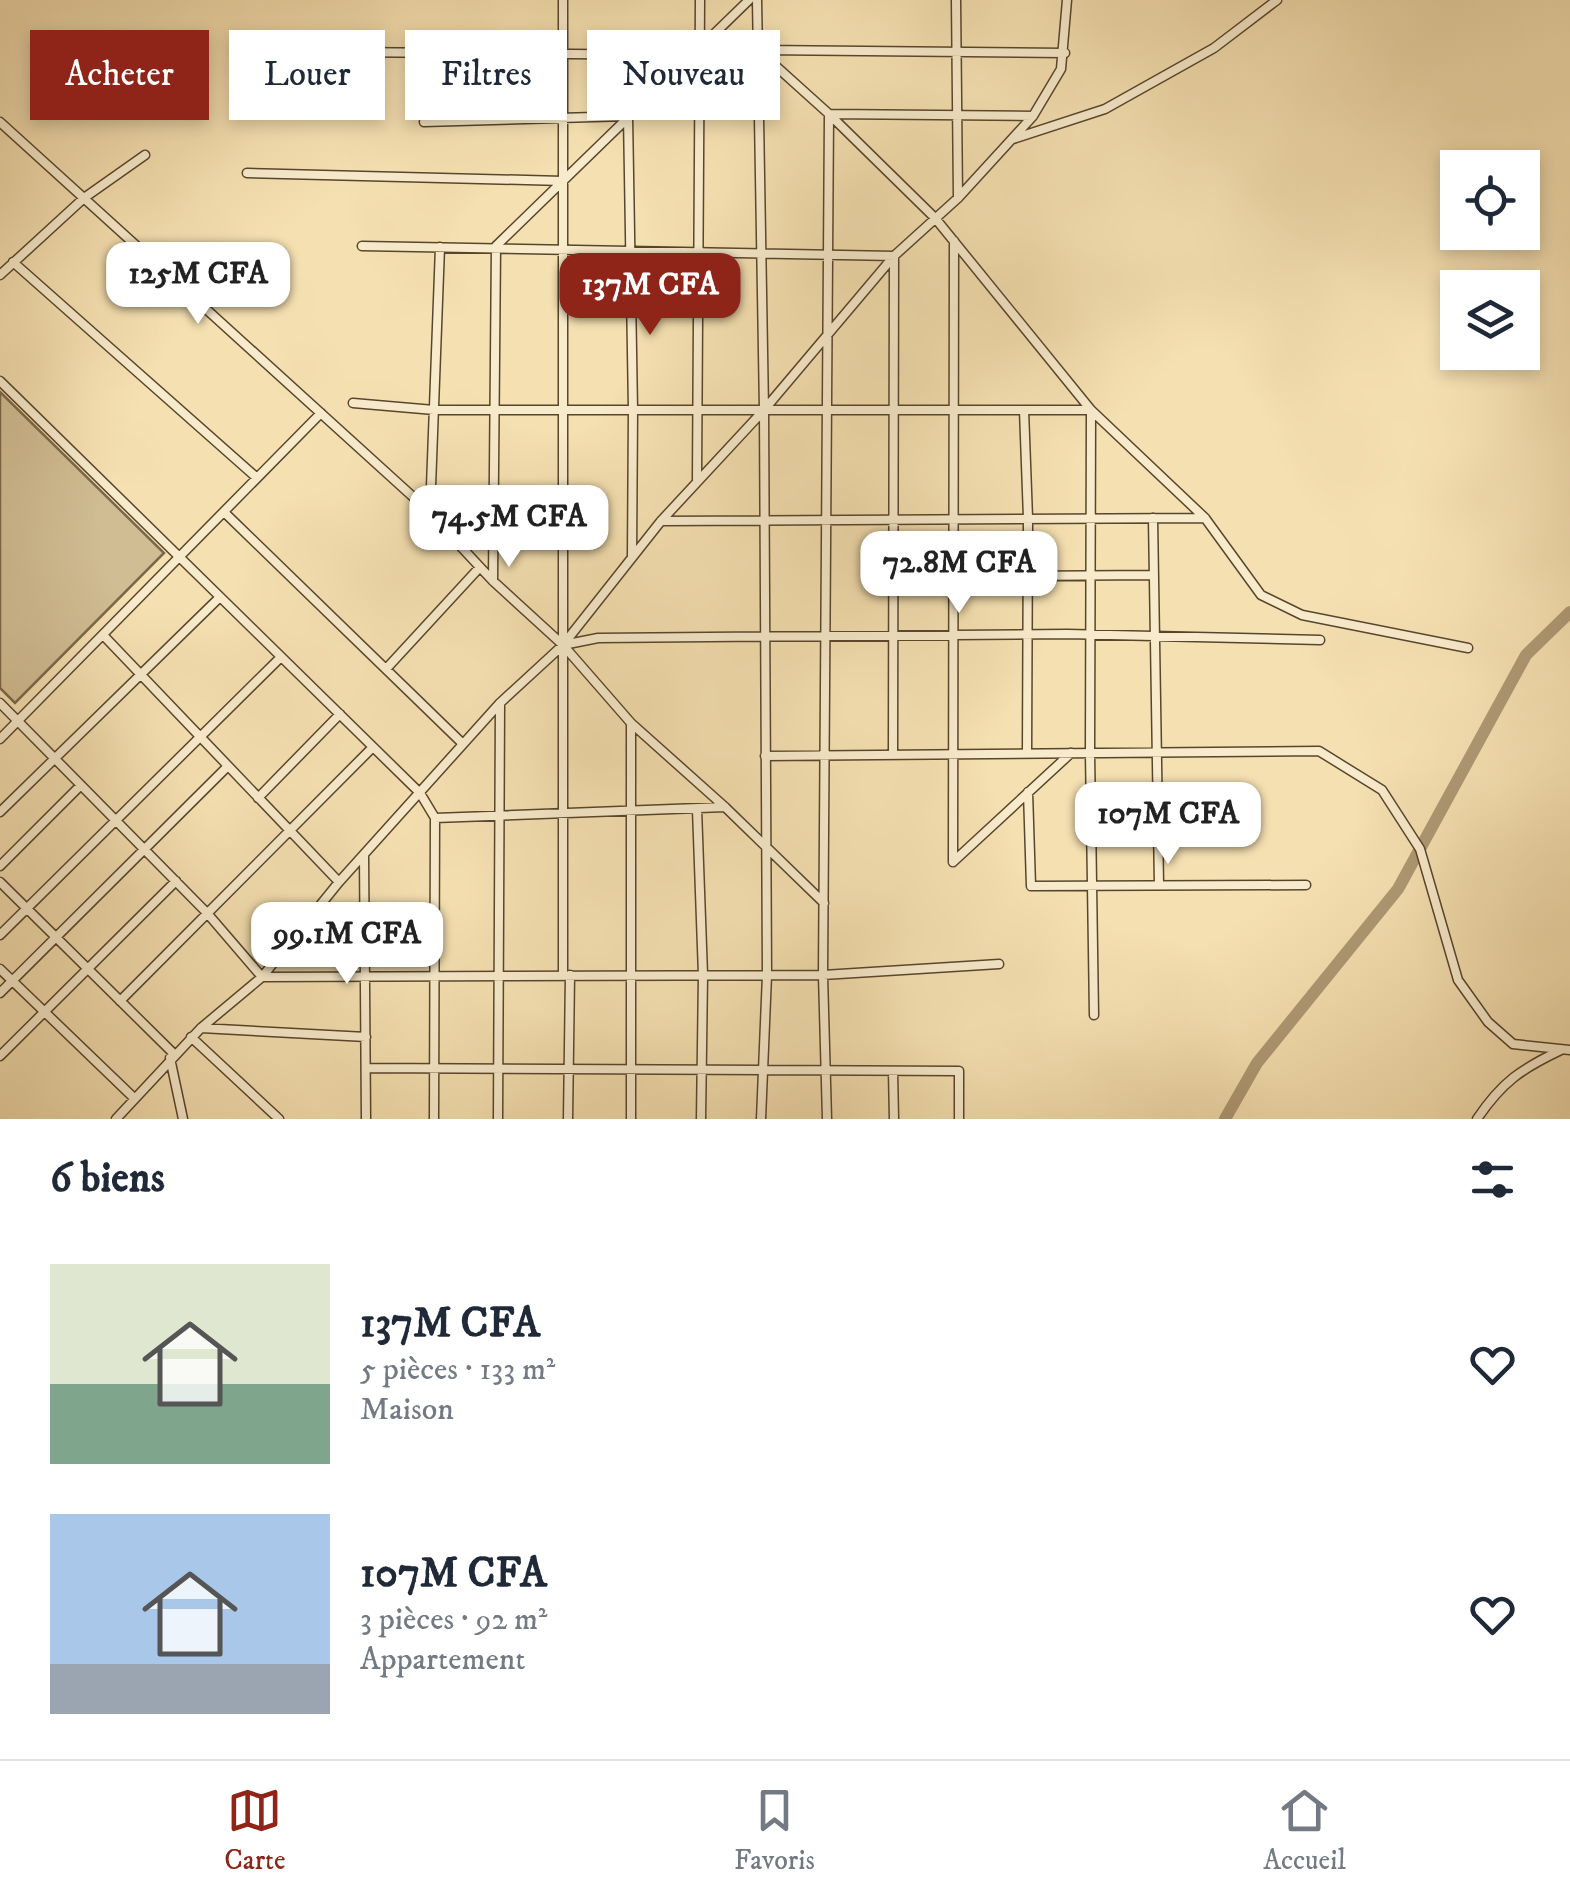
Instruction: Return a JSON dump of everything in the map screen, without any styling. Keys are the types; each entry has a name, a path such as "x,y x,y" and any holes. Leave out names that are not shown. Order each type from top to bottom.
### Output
{"street":[{"path":"564,0 564,30"},
{"path":"700,0 700,30"},
{"path":"717,30 749,0"},
{"path":"757,0 758,30"},
{"path":"956,0 958,198"},
{"path":"116,1119 191,1037 262,976 339,882 500,703 563,645 661,521 764,410 894,256 958,198 1013,140 1033,116 1061,69 1067,0"},
{"path":"1013,140 1105,109 1214,48 1277,0"},
{"path":"780,50 1065,52"},
{"path":"780,70 935,218 1091,410 1205,518 1261,594 1326,621 1468,648"},
{"path":"829,114 1033,116"},
{"path":"827,1119 823,975 829,114"},
{"path":"424,122 494,120"},
{"path":"564,120 563,813 568,1119"},
{"path":"493,581 496,246 624,120"},
{"path":"628,120 632,560"},
{"path":"698,479 699,120"},
{"path":"759,120 767,975 761,1119"},
{"path":"0,122 430,513 493,581 563,645 630,722 726,807 824,903"},
{"path":"0,275 84,198 145,155"},
{"path":"247,173 563,182"},
{"path":"954,241 953,862 1070,753"},
{"path":"362,246 894,256"},
{"path":"430,513 440,248"},
{"path":"892,755 894,256"},
{"path":"13,262 258,478"},
{"path":"0,380 420,793 435,818 434,1119"},
{"path":"353,403 434,410 1091,410"},
{"path":"1024,410 1028,518 1027,753"},
{"path":"1091,410 1094,1015"},
{"path":"0,738 321,413"},
{"path":"224,512 463,744"},
{"path":"1153,518 1159,885"},
{"path":"661,521 1205,518"},
{"path":"386,669 480,568"},
{"path":"893,577 1154,575"},
{"path":"0,812 220,597"},
{"path":"563,645 598,638 1028,634 1320,640"},
{"path":"102,635 339,882"},
{"path":"0,935 281,656"},
{"path":"0,703 208,913 262,976 823,975 999,964"},
{"path":"498,1119 500,703"},
{"path":"258,798 340,714"},
{"path":"630,722 631,1119"},
{"path":"120,1001 373,747"},
{"path":"765,756 1320,750 1382,790 1420,849 1458,980 1488,1022 1512,1044 1568,1048"},
{"path":"0,993 228,766"},
{"path":"0,866 81,785"},
{"path":"1028,792 1031,886 1306,884"},
{"path":"435,818 726,807"},
{"path":"697,809 701,1119"},
{"path":"364,855 366,1119"},
{"path":"0,1056 176,881"},
{"path":"0,882 172,1056 183,1119"},
{"path":"0,969 134,1098"},
{"path":"201,1028 366,1037"},
{"path":"191,1037 279,1119"},
{"path":"1477,1119 1497,1089 1524,1068 1568,1048"},
{"path":"366,1068 959,1071 959,1119"},
{"path":"893,1071 894,1119"}],"shaded area":[{"path":"0,392 164,553 15,703 0,688"}],"waterway":[{"path":"1225,1119 1257,1063 1398,889 1526,655 1570,612"}]}
